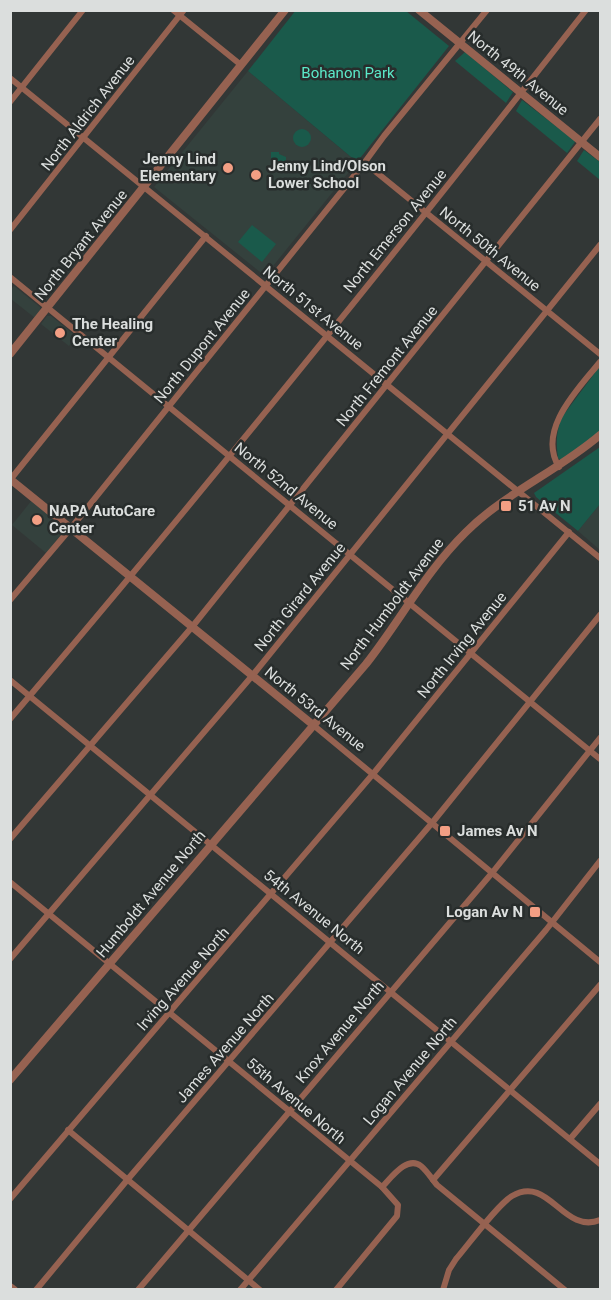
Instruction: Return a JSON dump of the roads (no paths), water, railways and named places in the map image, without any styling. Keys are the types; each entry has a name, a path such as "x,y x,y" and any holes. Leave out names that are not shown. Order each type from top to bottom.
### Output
{"street":[{"path":"10,102 83,10"},
{"path":"173,10 182,13 241,65"},
{"name":"North Bryant Avenue","path":"10,354 285,10"},
{"name":"North 49th Avenue","path":"419,10 600,157"},
{"name":"North Dupont Avenue","path":"10,600 71,528 487,10"},
{"name":"North Emerson Avenue","path":"10,718 131,577 426,213 586,10"},
{"name":"North Aldrich Avenue","path":"10,230 182,13"},
{"name":"North 51st Avenue","path":"10,78 600,558"},
{"name":"North Fremont Avenue","path":"10,839 192,627 600,119"},
{"name":"North 50th Avenue","path":"365,163 600,354"},
{"path":"11,480 206,236"},
{"name":"North Girard Avenue","path":"10,959 252,676 600,245"},
{"name":"North 52nd Avenue","path":"10,277 600,759"},
{"path":"559,467 555,461 554,448 557,422 600,362"},
{"name":"North Humboldt Avenue","path":"312,724 366,664 435,566 467,531 492,510 559,467 600,435"},
{"name":"North 53rd Avenue","path":"11,480 600,962"},
{"name":"North Irving Avenue","path":"373,774 569,532"},
{"name":"James Avenue North","path":"36,1290 432,823 600,615"},
{"name":"54th Avenue North","path":"10,680 212,843 600,1164"},
{"name":"Humboldt Avenue North","path":"10,1080 312,724"},
{"name":"Knox Avenue North","path":"138,1290 492,873 600,738"},
{"name":"Irving Avenue North","path":"10,1199 373,774"},
{"name":"Logan Avenue North","path":"240,1290 452,1041 600,861"},
{"name":"55th Avenue North","path":"10,882 350,1160 382,1187 398,1205 398,1215 336,1290"},
{"path":"433,1180 600,985"},
{"path":"570,1139 600,1104"},
{"path":"68,1130 260,1290"},
{"path":"382,1187 400,1168 413,1163 422,1166 433,1180 565,1290"},
{"path":"443,1290 449,1270 456,1259 511,1197 526,1191 541,1194 575,1220 590,1223 600,1220"}],"place":[{"name":"Jenny Lind Elementary","path":"228,168"},
{"name":"Jenny Lind/Olson Lower School","path":"256,175"},
{"name":"The Healing Center","path":"60,333"},
{"name":"51 Av N","path":"506,506"},
{"name":"NAPA AutoCare Center","path":"37,520"},
{"name":"James Av N","path":"445,831"},
{"name":"Logan Av N","path":"535,912"}],"park label":[{"name":"Bohanon Park","path":"348,73"}]}
